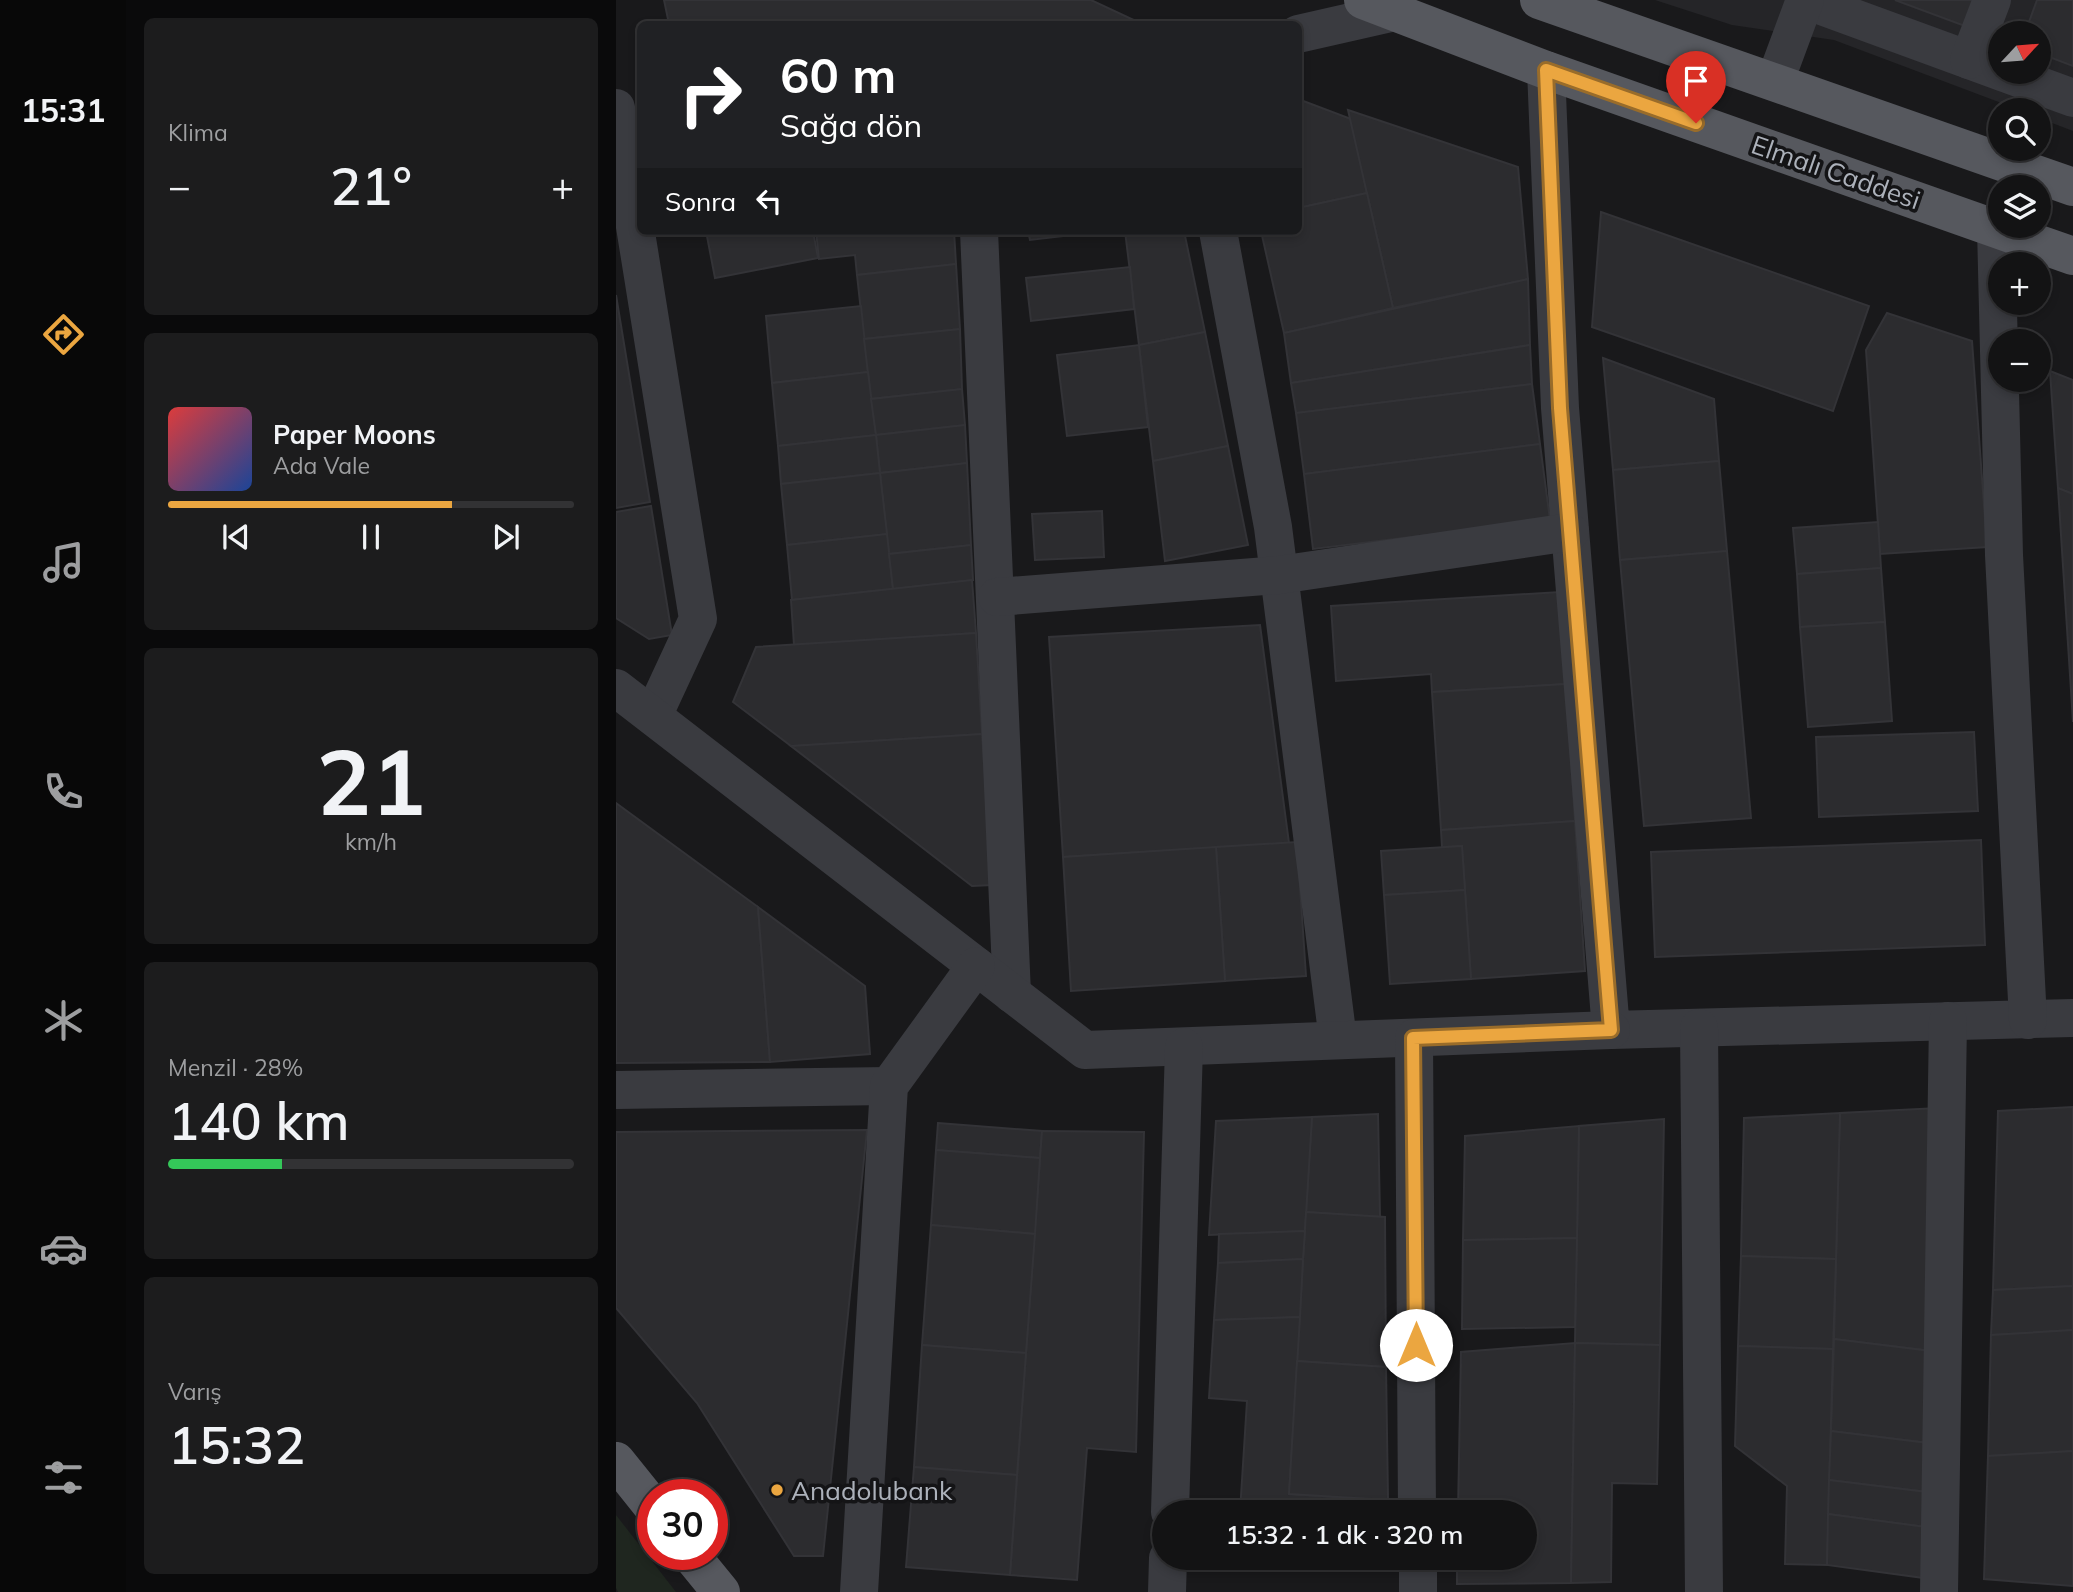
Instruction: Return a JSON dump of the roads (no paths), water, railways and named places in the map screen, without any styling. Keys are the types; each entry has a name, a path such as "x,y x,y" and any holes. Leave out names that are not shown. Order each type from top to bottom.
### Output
{"main road":[{"path":"1539,0 2073,187"},
{"name":"Elmalı Caddesi","path":"1379,6 1546,70 1988,225"},
{"name":"Elmalı Caddesi","path":"2024,238 2073,256"},
{"path":"616,1461 637,1487"},
{"path":"704,1570 721,1592"}],"street":[{"path":"1775,81 1805,0 2073,98"},
{"path":"1969,61 1992,0"},
{"path":"1302,33 1379,6"},
{"path":"1546,70 1560,408 1611,1030"},
{"path":"616,108 633,167 637,195"},
{"path":"643,235 698,619 653,716"},
{"path":"979,235 997,597 1012,994"},
{"path":"1219,235 1273,527 1338,1040"},
{"path":"1997,238 2004,555 2028,1020"},
{"path":"997,597 1279,575 1570,532"},
{"path":"616,688 1085,1050 1611,1030 2073,1018"},
{"path":"887,1592 856,1592 889,1086 976,966"},
{"path":"1939,1592 1948,1021"},
{"path":"1699,1028 1703,1592"},
{"path":"1413,1038 1417,1500"},
{"path":"1170,1500 1184,1046"},
{"path":"616,1090 889,1086"},
{"path":"1167,1592 1168,1570"},
{"path":"1418,1570 1418,1592"}],"place":[{"name":"Anadolubank","path":"777,1490"}]}
